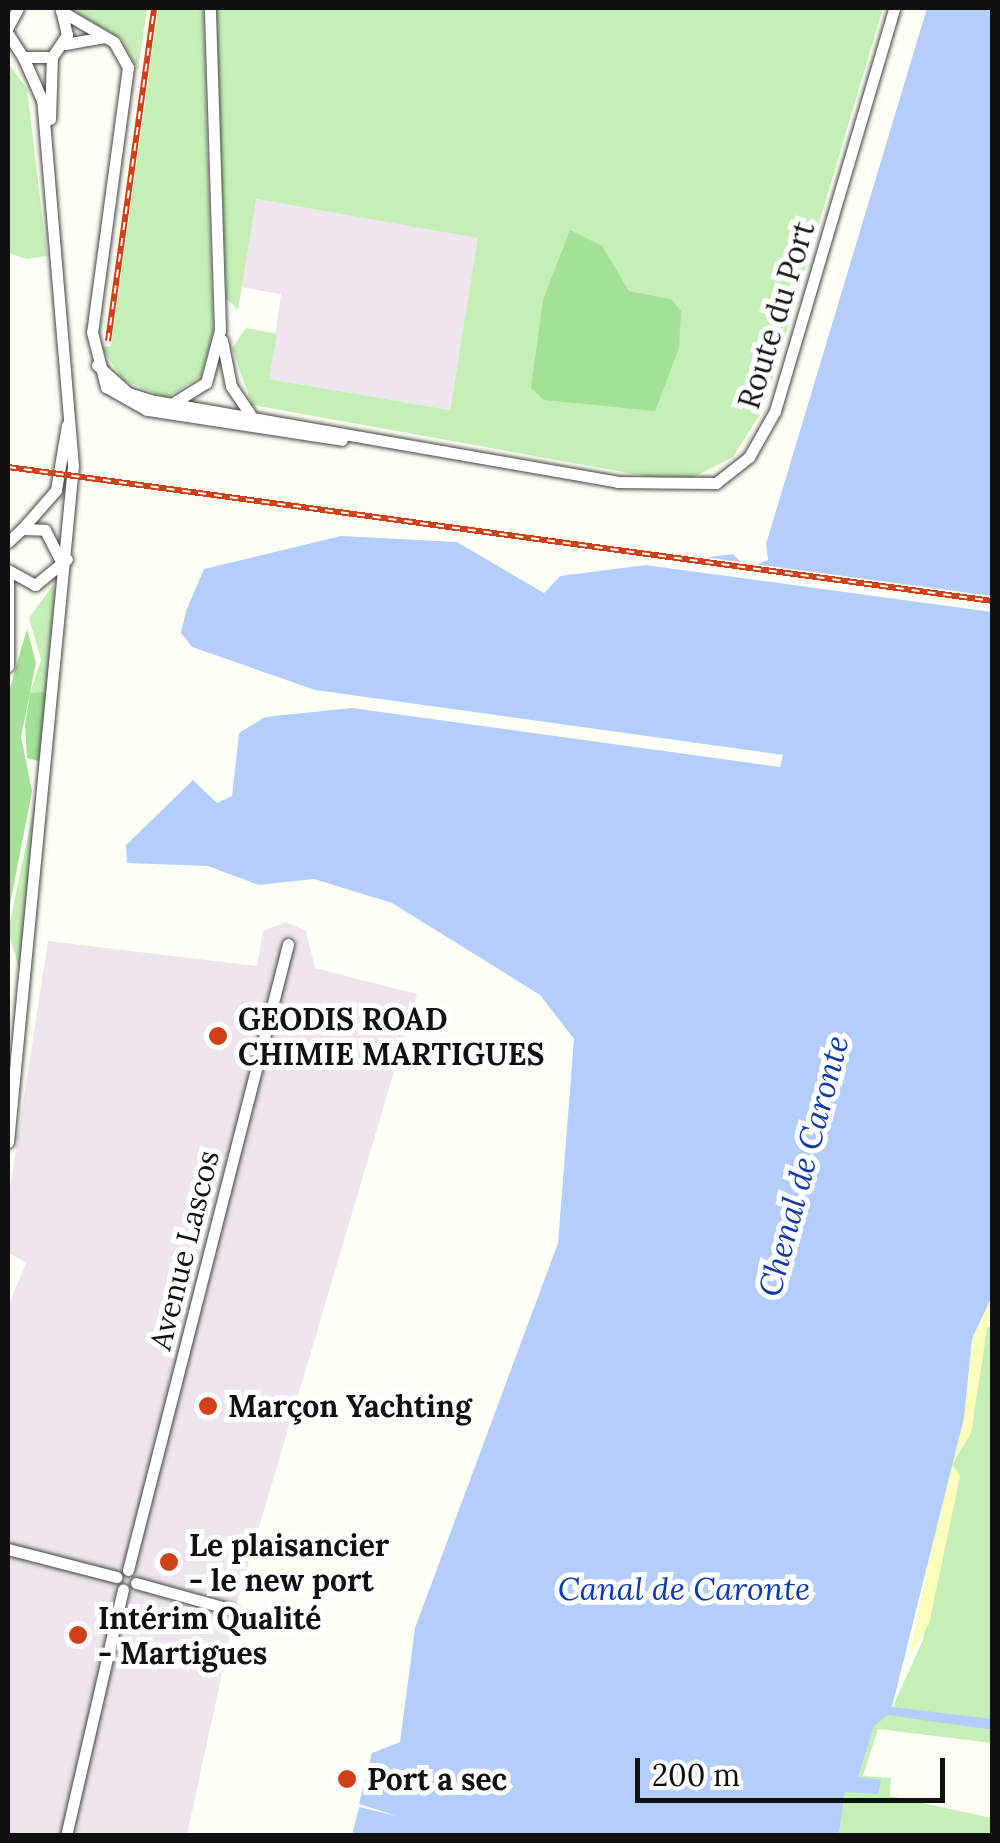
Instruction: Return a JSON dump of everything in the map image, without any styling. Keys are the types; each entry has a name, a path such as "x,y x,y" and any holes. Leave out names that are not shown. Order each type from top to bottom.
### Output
{"street":[{"path":"210,8 220,330 231,386 254,416"},
{"name":"Route du Port","path":"98,366 126,403 216,414 661,488 693,489 734,472 775,411 894,8"},
{"path":"59,9 108,37 128,67 92,332 98,366"},
{"path":"59,9 65,44"},
{"path":"8,1142 64,563 71,396 42,100 10,26"},
{"path":"50,173 52,57 65,44 108,37"},
{"path":"22,57 52,57"},
{"path":"216,414 206,383 220,330"},
{"name":"Route du Port","path":"98,366 128,392 216,414 254,416 398,445"},
{"path":"171,403 206,383"},
{"path":"216,414 231,386"},
{"path":"13,534 56,490 71,396"},
{"path":"13,534 51,534 64,563"},
{"path":"8,666 8,572 36,585 64,563"},
{"name":"Avenue Lascos","path":"128,1570 288,944"},
{"path":"8,1549 116,1577 128,1570 136,1583 230,1609"},
{"path":"66,1836 123,1590 116,1577"},
{"path":"123,1590 136,1583"}],"shaded area":[{"path":"68,8 147,8 138,70 121,38"},
{"path":"158,8 203,8 213,334 201,376 166,398 123,380 101,347 111,346"},
{"path":"216,8 883,8 764,408 733,457 690,479 656,478 252,405 232,348 246,328 277,334 269,379 450,410 478,238 256,199 238,310 226,298","holes":["617,273 629,291 671,299 543,300"]},
{"path":"8,63 27,89 47,256 27,259 8,253"},
{"path":"255,199 479,237 450,410 269,379 281,294 240,287"},
{"path":"570,230 602,246 629,291 671,299 681,311 679,348 655,411 544,400 531,388 543,300"},
{"path":"53,585 46,695 30,693 41,660 29,618"},
{"path":"27,629 36,663 21,737 32,791 8,915 8,695"},
{"path":"30,693 46,695 39,761 27,758 25,725"},
{"path":"36,797 20,970 8,932"},
{"path":"286,922 306,931 315,968 417,994 239,1595 187,1835 8,1835 8,1307 26,1263 8,1252 8,1201 48,941 257,966 263,931"},
{"path":"992,1326 992,1719 900,1713 892,1708 923,1640 952,1465 973,1422 981,1330"},
{"path":"889,1714 992,1730 992,1743 878,1729 863,1776 891,1778 890,1796 992,1818 992,1835 839,1835 845,1792 874,1725"}],"sand":[{"path":"992,1296 971,1433 952,1465 960,1476 929,1624 910,1655 972,1339"}],"water":[{"name":"Canal de Caronte","path":"927,8 992,8 992,1296 972,1339 964,1418 892,1707 992,1719 992,1730 888,1715 874,1726 858,1777 881,1780 878,1794 845,1792 839,1835 352,1835 359,1807 397,1816 359,1804 372,1753 400,1742 415,1628 558,1243 574,1039 540,995 392,903 314,879 259,885 208,866 127,863 126,845 193,780 217,803 232,796 239,733 265,717 352,708 780,767 783,755 315,690 192,647 181,633 186,611 204,569 341,536 457,542 544,593 560,576 733,554 747,568 768,560 766,544"}],"pier":[{"path":"696,556 992,596 992,612 645,565"}],"railway":[{"path":"108,341 154,8"},
{"path":"8,467 992,601"}],"place":[{"name":"GEODIS ROAD CHIMIE MARTIGUES","path":"218,1036"},
{"name":"Marçon Yachting","path":"208,1406"},
{"name":"Le plaisancier - le new port","path":"169,1562"},
{"name":"Intérim Qualité - Martigues","path":"78,1635"},
{"name":"Port a sec","path":"347,1779"}],"water label":[{"name":"Chenal de Caronte","path":"804,1166"}]}
